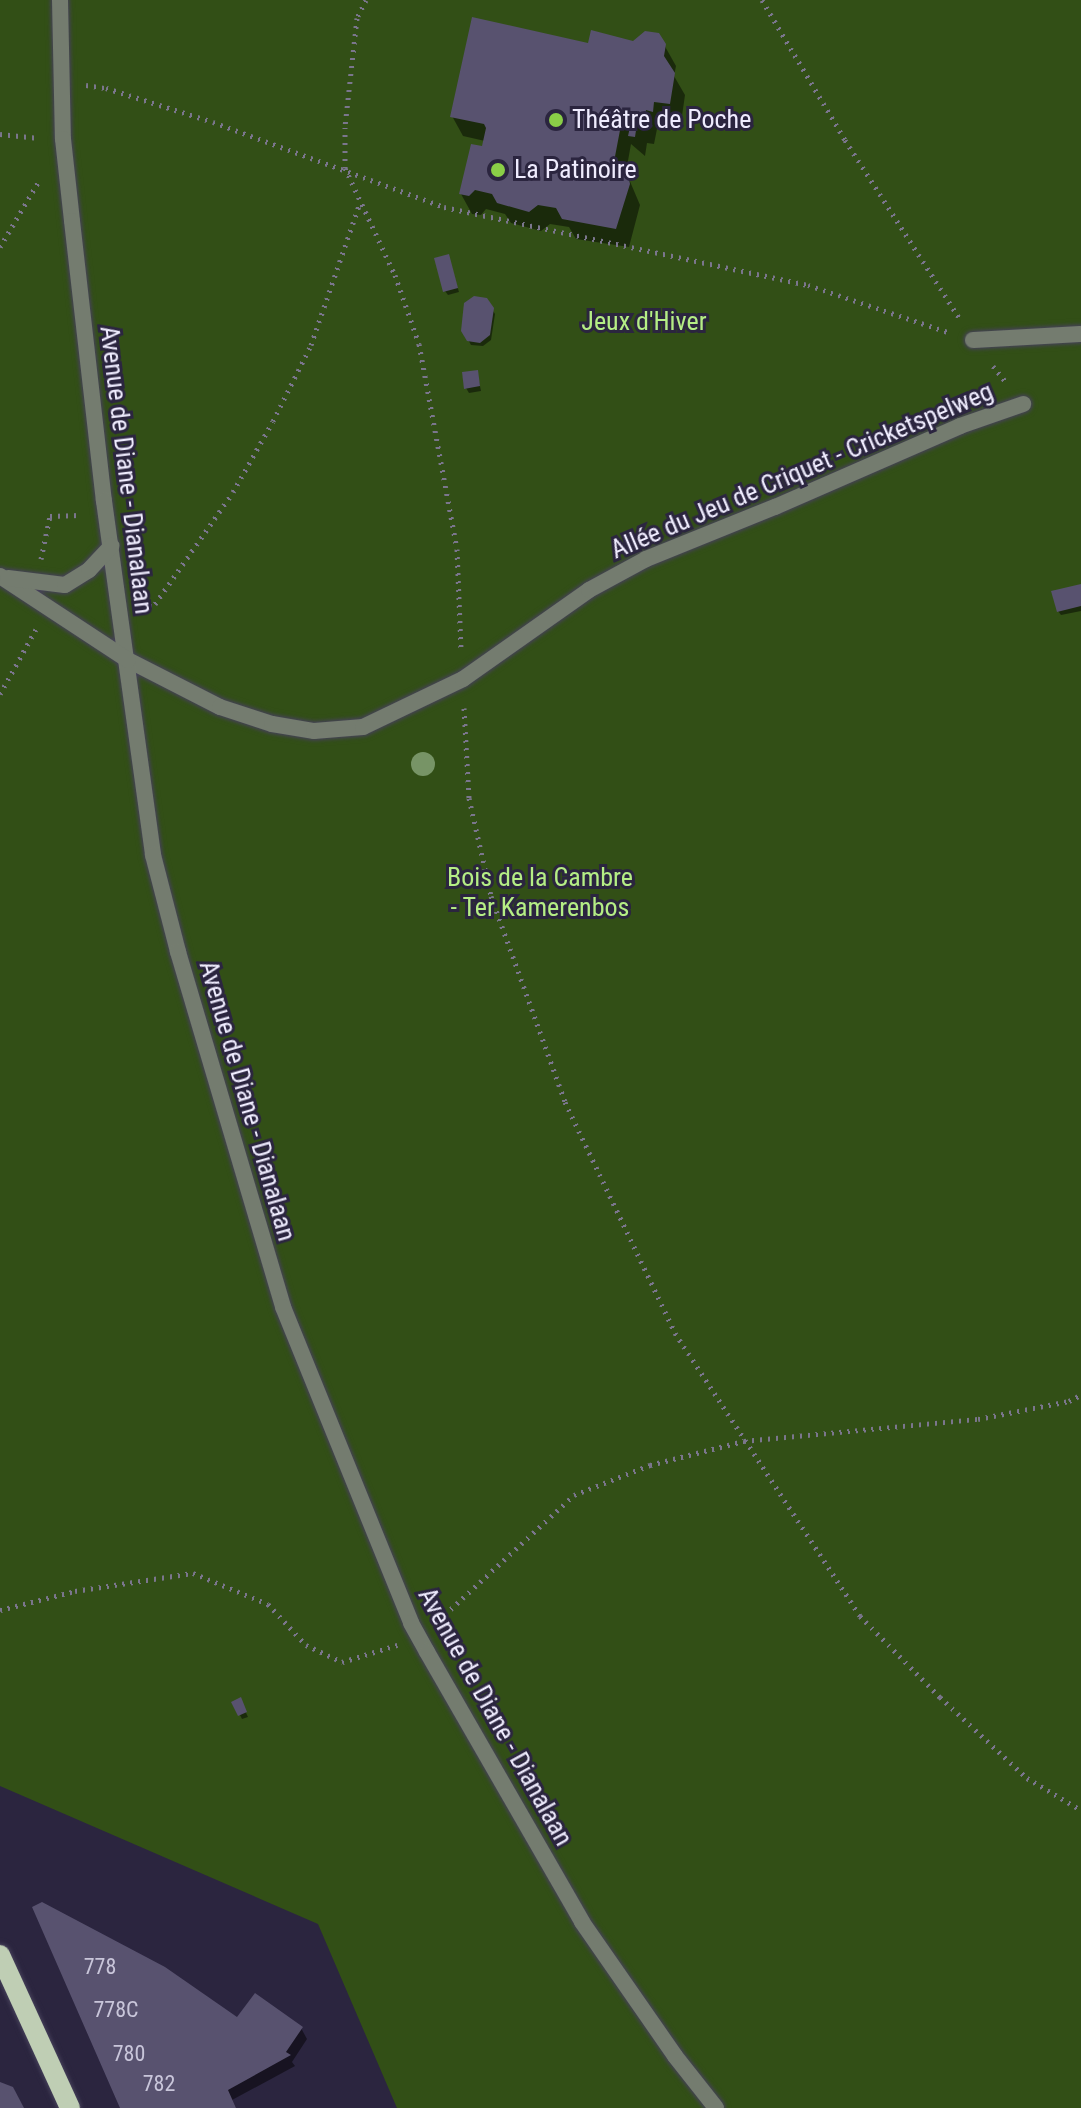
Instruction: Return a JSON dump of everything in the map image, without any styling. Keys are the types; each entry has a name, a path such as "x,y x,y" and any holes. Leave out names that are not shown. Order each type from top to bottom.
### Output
{"main road":[{"path":"0,1955 70,2108"}],"street":[{"name":"Avenue de Diane - Dianalaan","path":"60,0 63,139 106,513 153,855 178,952 283,1307 419,1637 479,1747 582,1922 675,2056 716,2108"},
{"path":"973,340 1081,334"},
{"name":"Allée du Jeu de Criquet - Cricketspelweg","path":"1,576 128,660 220,707 272,724 314,731 363,727 463,679 589,590 646,559 775,507 960,426 1023,404"},
{"path":"1,576 65,585 89,570 111,546"}],"path":[{"path":"366,0 357,18 345,127 345,168 395,275 419,344 457,549 469,798 491,896 565,1102 675,1333 860,1616 940,1697 1027,1778 1081,1810"},
{"path":"762,0 845,140 973,340 1023,404"},
{"path":"61,82 106,88 345,168 444,207 808,285 973,340"},
{"path":"0,134 63,139 0,247"},
{"path":"119,612 155,604 233,492 311,345 360,202"},
{"path":"40,583 41,549 50,516 106,513"},
{"path":"0,694 26,647"},
{"path":"0,1610 75,1591 193,1573 268,1604 306,1645 342,1662 419,1637 574,1495 650,1465 744,1441 978,1419 1069,1401 1081,1395"}],"green space":[{"name":"Bois de la Cambre - Ter Kamerenbos","path":"0,0 1081,0 1081,2108 397,2108 318,1924 0,1786"}],"building":[{"name":"Théâtre de Poche","path":"472,17 588,43 591,30 633,41 645,31 659,33 666,44 664,56 675,73 670,104 654,102 653,112 646,110 644,124 637,124 635,137 628,136 630,127 621,125 613,167 627,169 630,184 616,229 562,219 556,208 538,205 529,212 497,203 492,194 475,190 469,196 459,194 471,144 482,146 486,128 484,124 450,117"},
{"path":"449,254 458,288 443,292 434,258"},
{"path":"474,296 487,298 494,308 490,335 480,343 467,341 461,331 464,303"},
{"path":"478,370 480,386 464,389 462,372"},
{"path":"1081,584 1081,606 1057,612 1051,591"},
{"path":"241,1697 247,1712 238,1716 231,1702"},
{"path":"42,1902 165,1967 237,2017 255,1993 303,2027 286,2052 291,2055 228,2090 236,2108 120,2108 32,1907"},
{"path":"0,2082 13,2087 24,2108 0,2108"}],"place":[{"name":"Théâtre de Poche","path":"556,120"},
{"name":"La Patinoire","path":"498,170"}],"park label":[{"name":"Jeux d'Hiver","path":"644,322"}]}
